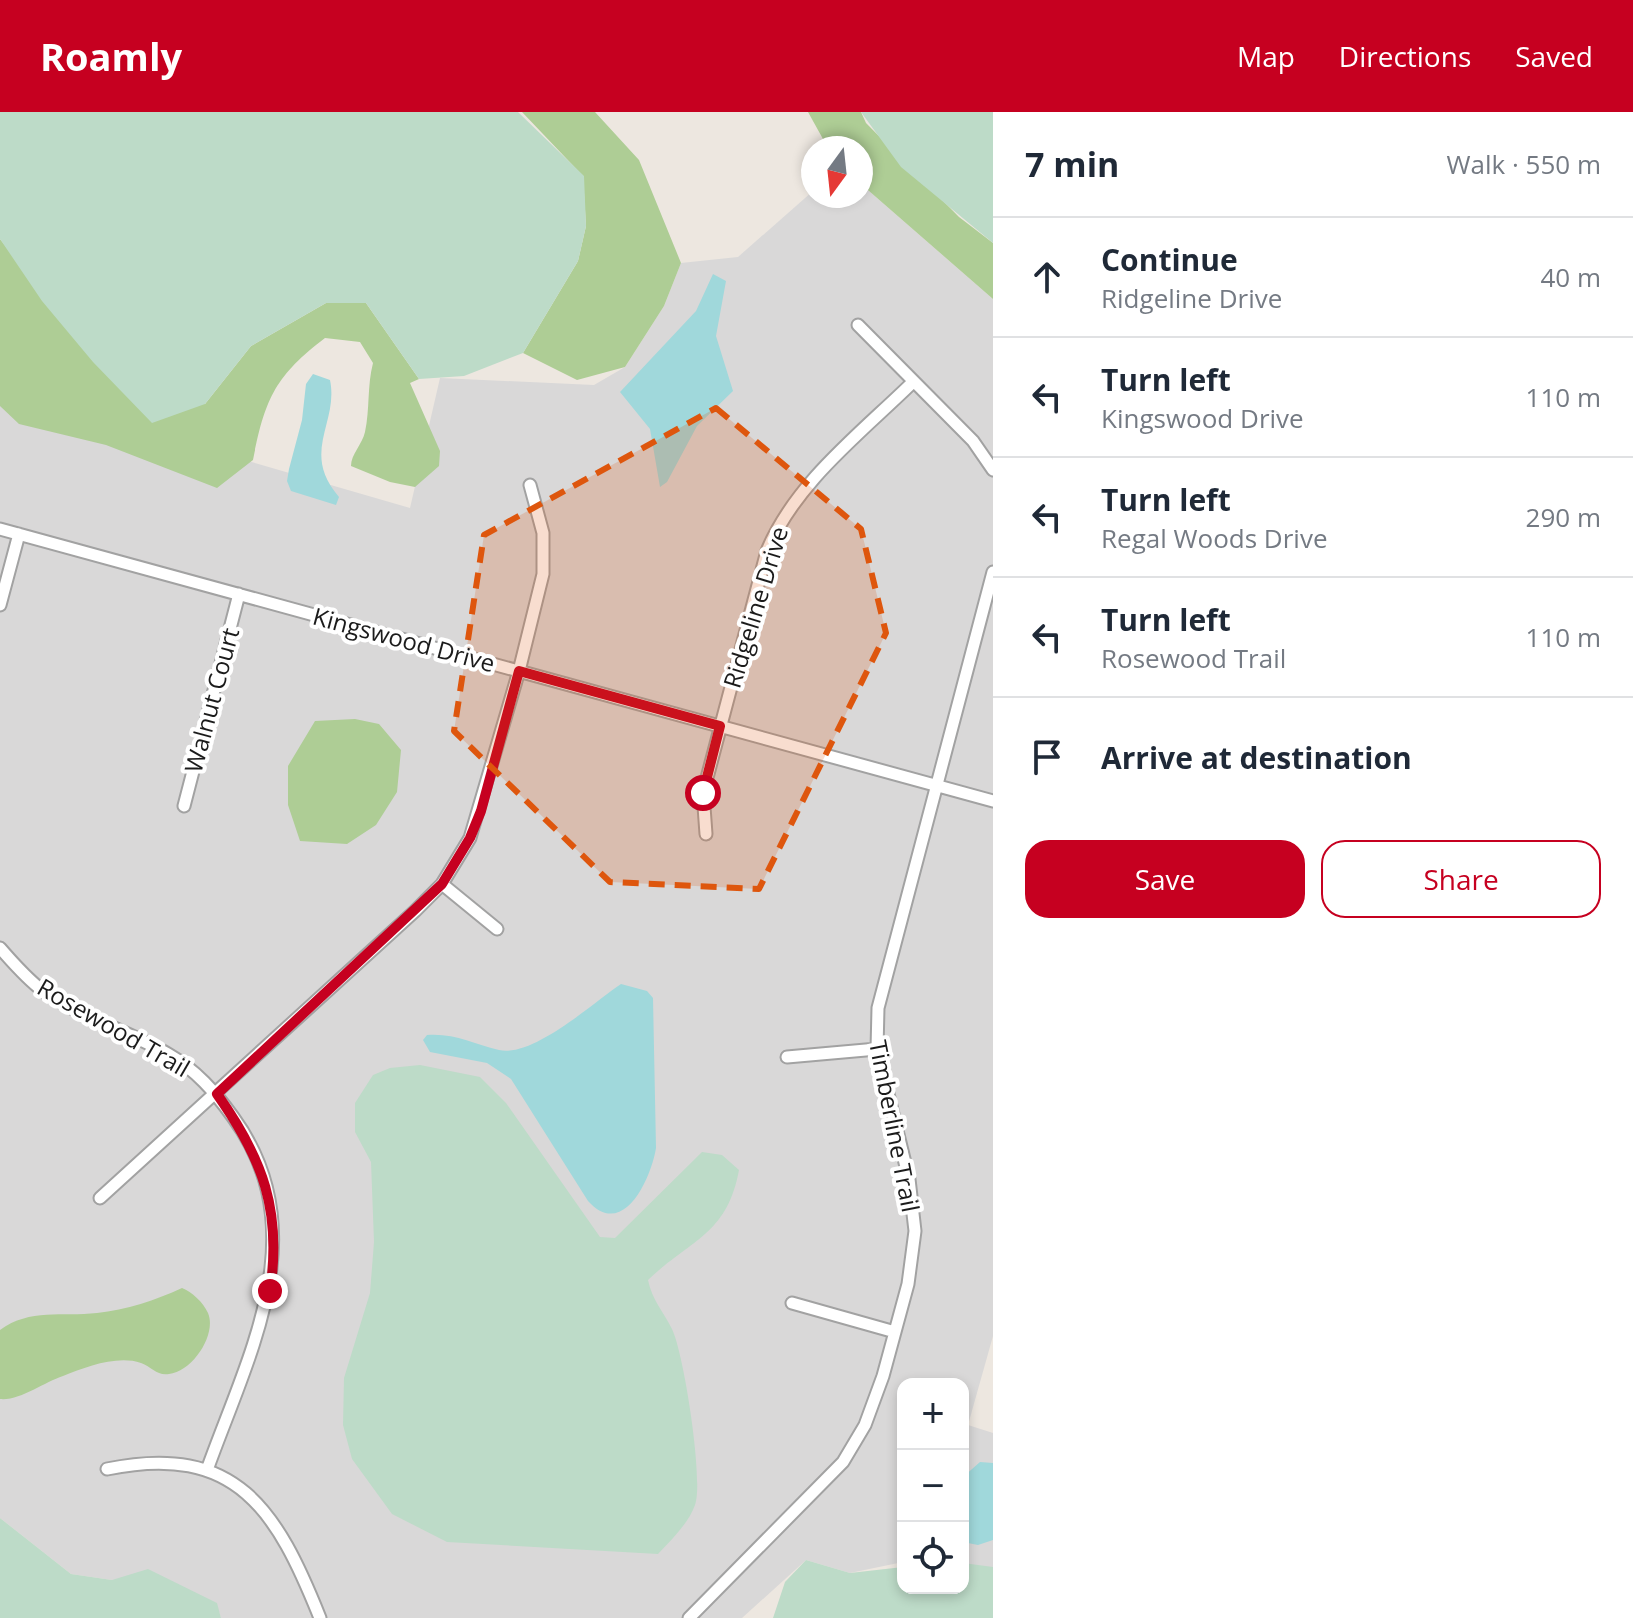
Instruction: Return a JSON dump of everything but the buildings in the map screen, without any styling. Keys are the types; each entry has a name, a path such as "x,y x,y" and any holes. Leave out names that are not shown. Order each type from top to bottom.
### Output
{"street":[{"path":"858,325 973,441 993,470"},
{"name":"Ridgeline Drive","path":"706,834 703,793 767,551 779,521 798,497 913,382"},
{"path":"100,1198 217,1094 442,884 470,838 481,811 543,574 543,533 530,485"},
{"name":"Kingswood Drive","path":"0,529 993,801"},
{"path":"0,605 19,534"},
{"name":"Timberline Trail","path":"689,1618 843,1462 873,1406 895,1332 912,1263 913,1203 877,1049 881,986 993,572"},
{"name":"Walnut Court","path":"184,806 239,594"},
{"path":"442,884 497,929"},
{"name":"Rosewood Trail","path":"0,948 42,990 171,1056 217,1094 244,1131 263,1172 274,1250 264,1315 207,1470"},
{"path":"787,1057 877,1049"},
{"path":"792,1303 895,1332"},
{"path":"107,1469 164,1462 207,1470 241,1489 280,1529 298,1562 320,1618"}],"highlighted area":[{"path":"716,408 861,529 886,633 759,889 610,882 454,731 484,535"}],"shaded area":[{"path":"873,194 993,299 993,1336 969,1421 969,1378 897,1378 897,1563 850,1573 806,1560 742,1618 221,1618 216,1603 71,1574 0,1518 0,389 410,508 440,378 594,385 625,367 664,306 681,263 738,257 801,202 801,208 873,208"},
{"path":"969,1425 993,1433 993,1576 969,1570"}],"green space":[{"path":"0,112 518,112 584,176 586,226 578,261 523,353 464,376 419,379 366,303 326,303 251,346 205,404 152,423 93,362 42,301 0,239"},
{"path":"522,112 595,112 639,160 681,263 664,306 625,367 577,380 523,353 578,261 586,226 583,176"},
{"path":"808,112 861,112 866,123 959,217 993,243 993,299 873,194 873,136 821,136"},
{"path":"861,112 993,112 993,243 901,167"},
{"path":"0,239 11,253 205,404 251,346 326,303 366,303 419,379 410,383 440,451 439,466 415,487 390,482 351,466 365,432 373,363 360,342 325,338 294,365 275,390 262,421 253,460 217,488 106,445 19,424 0,406"},
{"path":"355,719 379,724 401,750 397,792 376,825 347,844 300,841 288,805 288,766 315,721"},
{"path":"420,1065 480,1077 506,1103 600,1237 615,1238 702,1152 722,1155 739,1170 726,1209 716,1223 648,1280 677,1343 691,1417 697,1471 697,1492 692,1512 658,1554 447,1542 392,1514 352,1459 343,1425 344,1378 370,1293 374,1242 371,1162 355,1132 355,1103 373,1075 390,1068"},
{"path":"182,1288 200,1301 210,1322 201,1350 178,1371 165,1374 141,1363 112,1361 56,1379 16,1397 0,1399 0,1330 11,1323 35,1316 119,1310"},
{"path":"0,1518 71,1574 112,1580 148,1569 217,1603 221,1618 0,1618"},
{"path":"806,1560 850,1573 897,1568 897,1594 969,1594 969,1564 993,1567 993,1618 773,1618 785,1582"}],"water":[{"path":"713,274 726,281 716,336 733,391 697,426 667,482 660,487 650,429 620,392 696,311"},
{"path":"313,374 330,380 330,410 321,452 328,481 339,497 336,505 291,491 287,481 302,420 306,384"},
{"path":"621,984 647,991 653,998 656,1148 642,1189 624,1210 613,1214 601,1211 588,1201 511,1079 487,1063 430,1052 423,1040 427,1035 446,1036 499,1050 529,1046"},
{"path":"980,1462 993,1463 993,1540 978,1545 969,1543 969,1472"}],"route":[{"path":"270,1291 274,1230 263,1172 244,1131 217,1094 442,884 470,838 481,811 519,671 720,726 703,793"}]}
